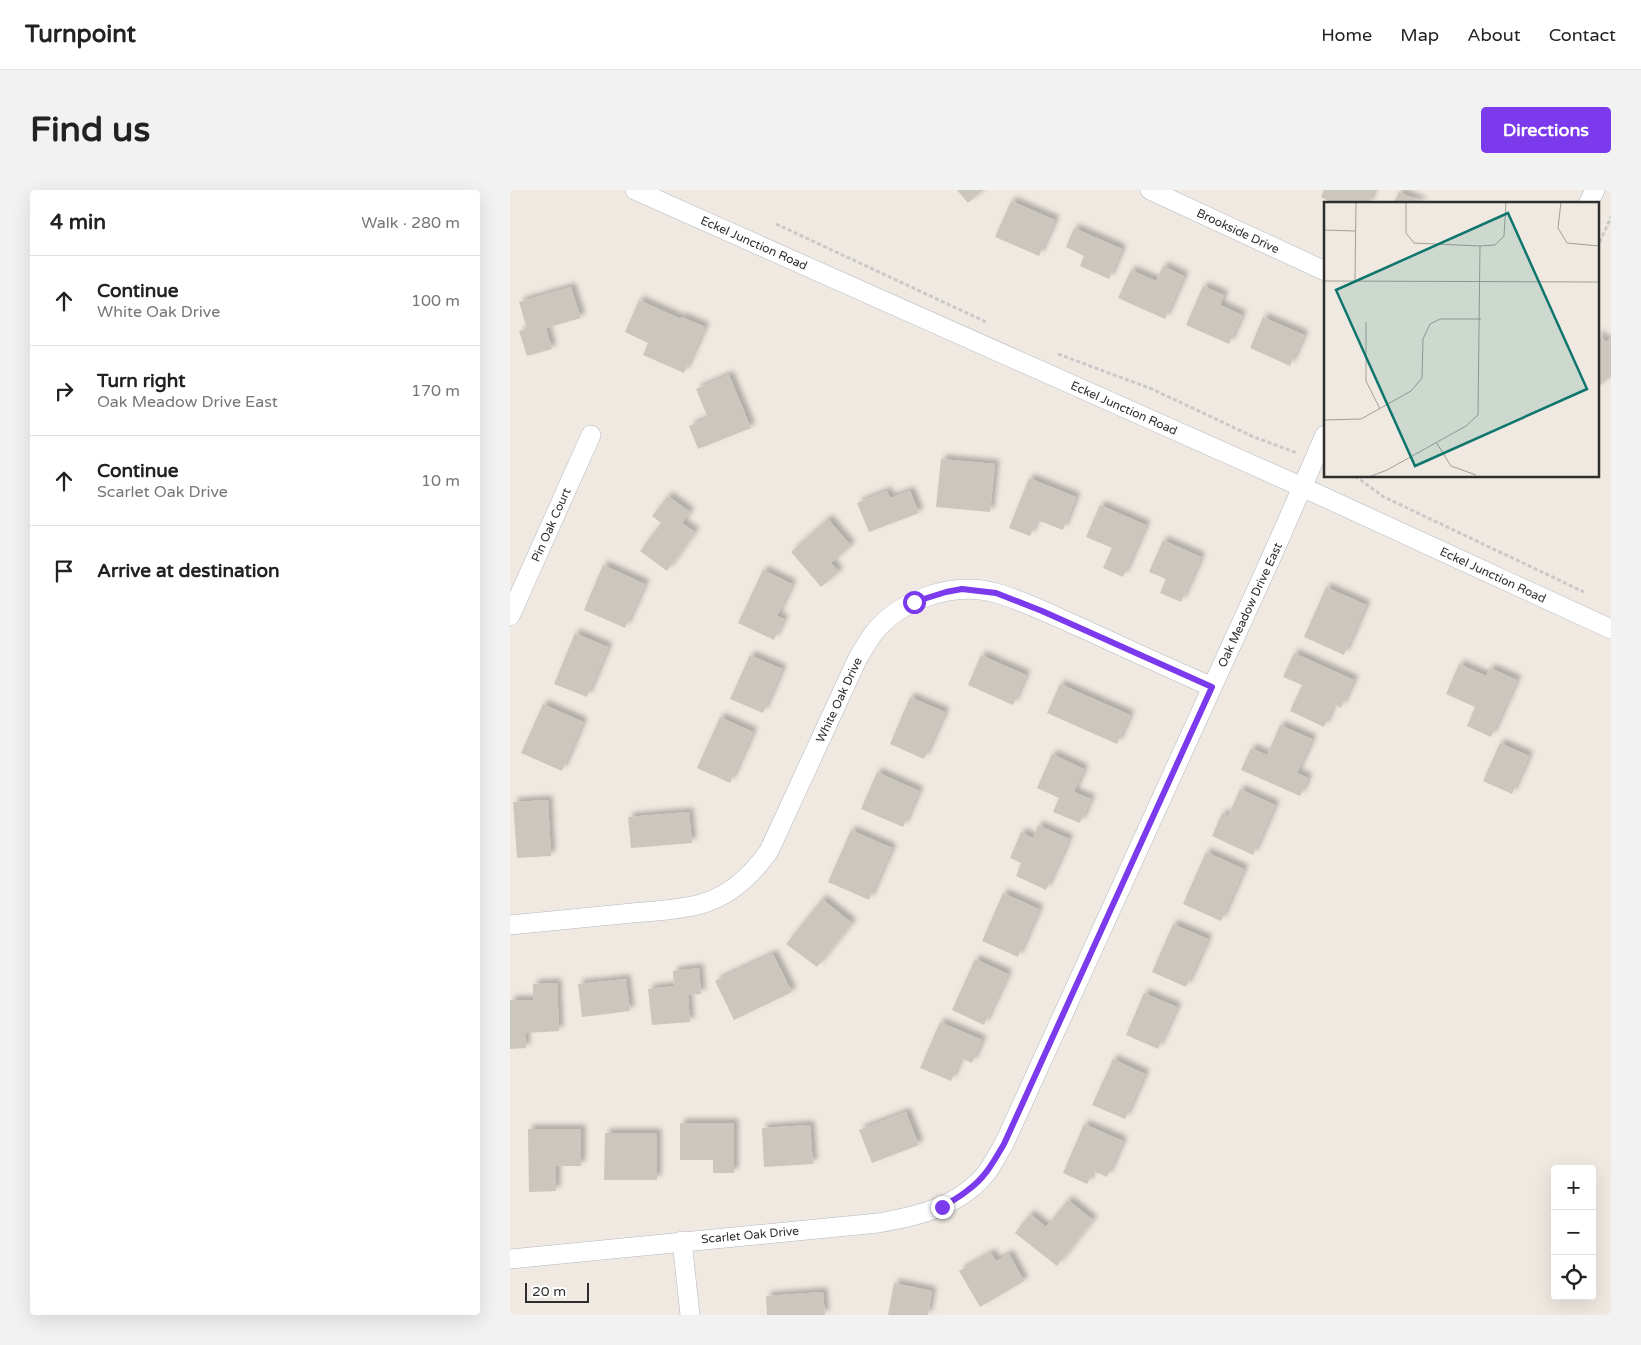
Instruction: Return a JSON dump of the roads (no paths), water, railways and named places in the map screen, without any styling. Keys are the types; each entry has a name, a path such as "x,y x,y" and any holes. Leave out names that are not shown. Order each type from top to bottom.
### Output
{"street":[{"name":"Eckel Junction Road","path":"635,190 1302,487 1611,629"},
{"name":"Brookside Drive","path":"1150,190 1324,271"},
{"path":"1589,202 1595,190"},
{"name":"Pin Oak Court","path":"510,616 591,435"},
{"name":"Oak Meadow Drive East","path":"980,1180 1004,1144 1268,567 1324,436"},
{"name":"White Oak Drive","path":"510,925 668,910 701,904 723,895 737,886 749,876 769,851 857,660 874,634 899,611 929,596 962,589 996,593 1042,611 1212,687"},
{"name":"Scarlet Oak Drive","path":"510,1259 878,1223 910,1218 942,1207 968,1191 980,1180"},
{"path":"682,1241 690,1315"}]}
